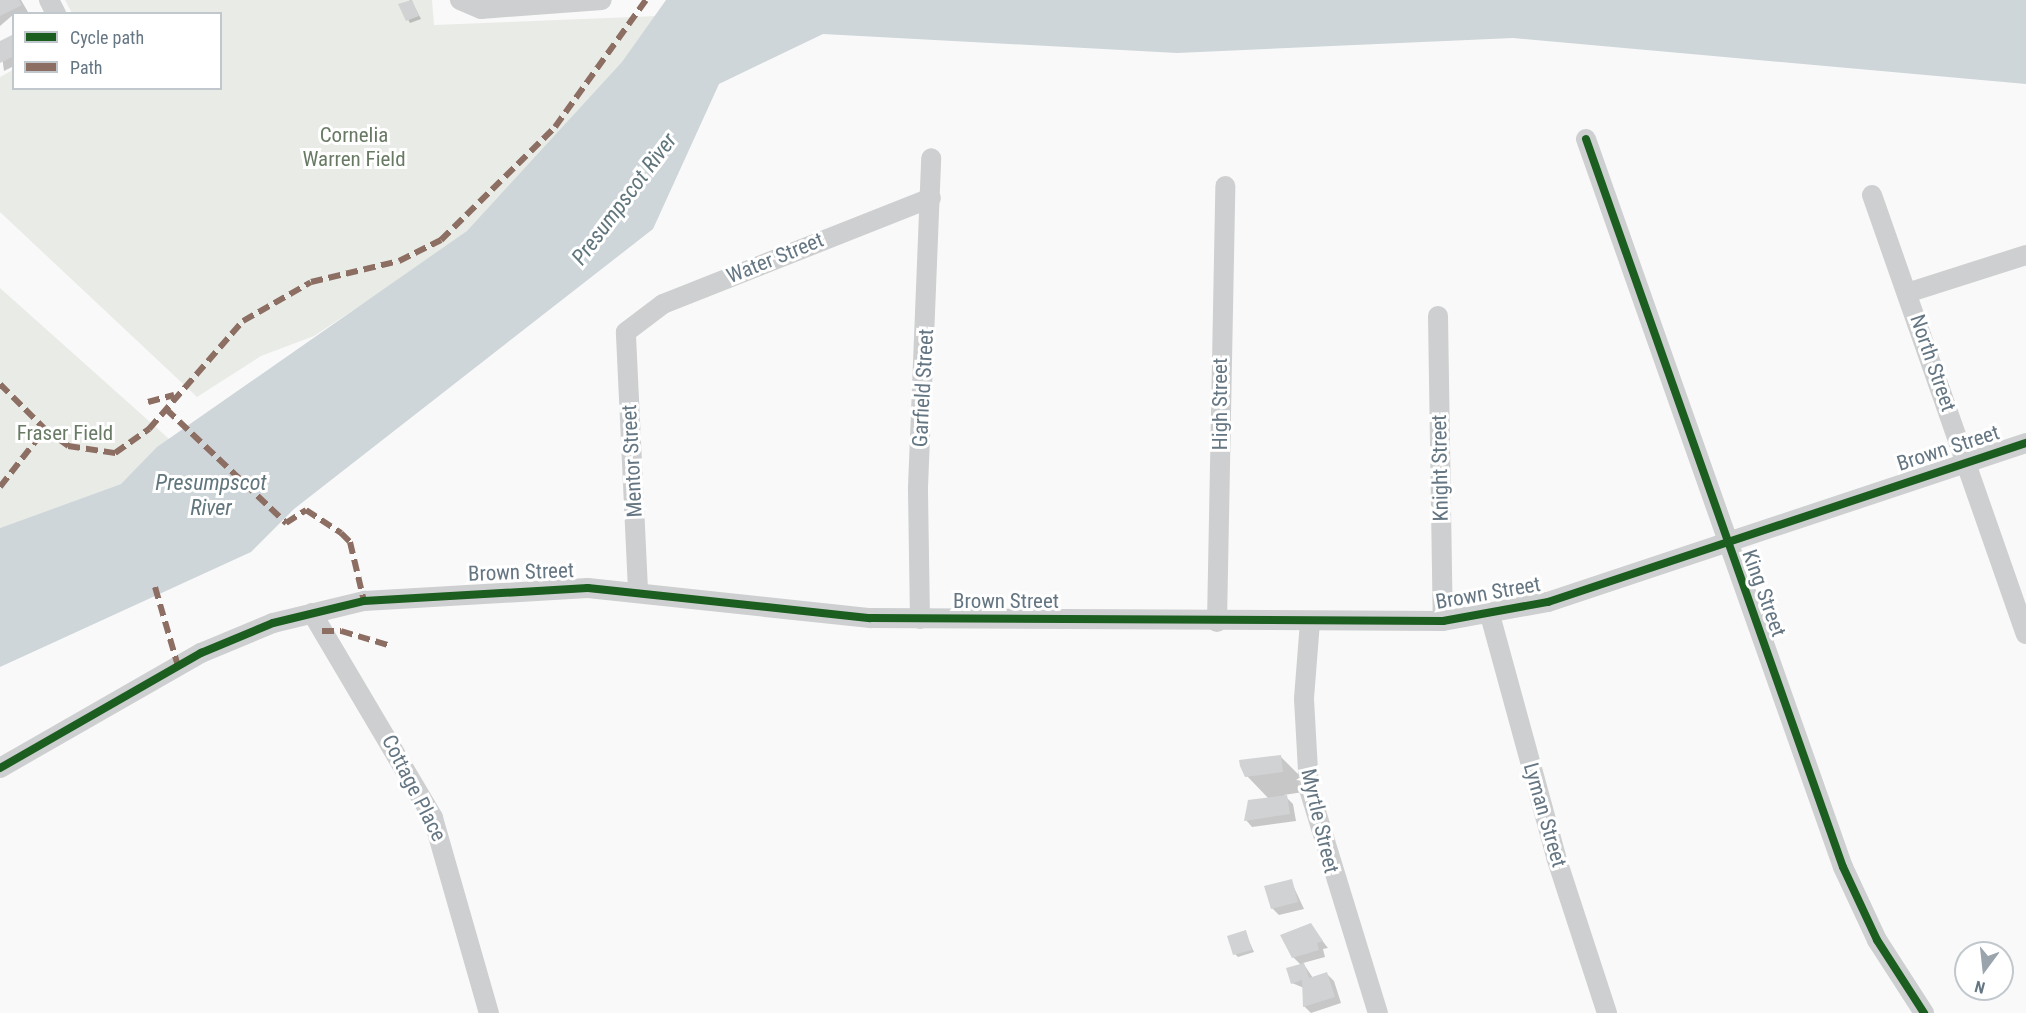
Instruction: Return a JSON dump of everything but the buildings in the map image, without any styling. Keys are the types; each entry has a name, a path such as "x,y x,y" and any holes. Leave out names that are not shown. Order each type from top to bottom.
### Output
{"street":[{"path":"460,1 481,9 602,0"},
{"name":"King Street","path":"1586,139 1725,541 1858,904 1924,1013"},
{"name":"Garfield Street","path":"920,618 918,487 931,158"},
{"name":"High Street","path":"1216,622 1225,186"},
{"name":"North Street","path":"1872,195 2026,634"},
{"name":"Water Street","path":"626,332 663,304 931,198"},
{"path":"1907,293 2026,255"},
{"name":"Knight Street","path":"1438,316 1443,621"},
{"name":"Mentor Street","path":"626,332 638,590"},
{"name":"Brown Street","path":"0,768 201,653 273,623 396,597 538,588 638,590 780,611 920,618 1216,622 1443,621 1490,615 1548,602 1964,460 2026,443"},
{"name":"Cottage Place","path":"312,613 434,818 489,1013"},
{"name":"Lyman Street","path":"1490,615 1556,857 1607,1013"},
{"name":"Myrtle Street","path":"1310,622 1304,699 1309,789 1378,1013"}],"green space":[{"name":"Cornelia Warren Field","path":"65,0 432,0 434,25 658,16 547,182 314,336 261,356 197,397 0,212 0,77 12,71 12,90 222,90 222,12 71,12"},
{"name":"Fraser Field","path":"0,288 169,439 121,484 0,528"}],"water":[{"name":"Presumpscot River","path":"666,0 2026,0 2026,84 1513,38 1177,53 823,34 719,84 653,229 294,509 251,552 0,667 0,528 121,484 157,447 467,231 622,62"}],"marked path":[{"path":"0,487 45,429 68,446 115,453 149,429 243,321 311,282 399,261 441,240 555,127 646,0"},
{"path":"0,384 45,429"},
{"path":"148,402 174,395"},
{"path":"166,409 286,523 306,510 341,533 350,542 364,601"},
{"path":"155,587 178,666"},
{"path":"322,631 341,631 391,646"}],"cycle path":[{"path":"1586,139 1843,867 1877,940 1924,1013"},
{"path":"0,768 201,653 273,623 364,601 588,588 870,618 1443,621 1548,602 2026,443"}]}
